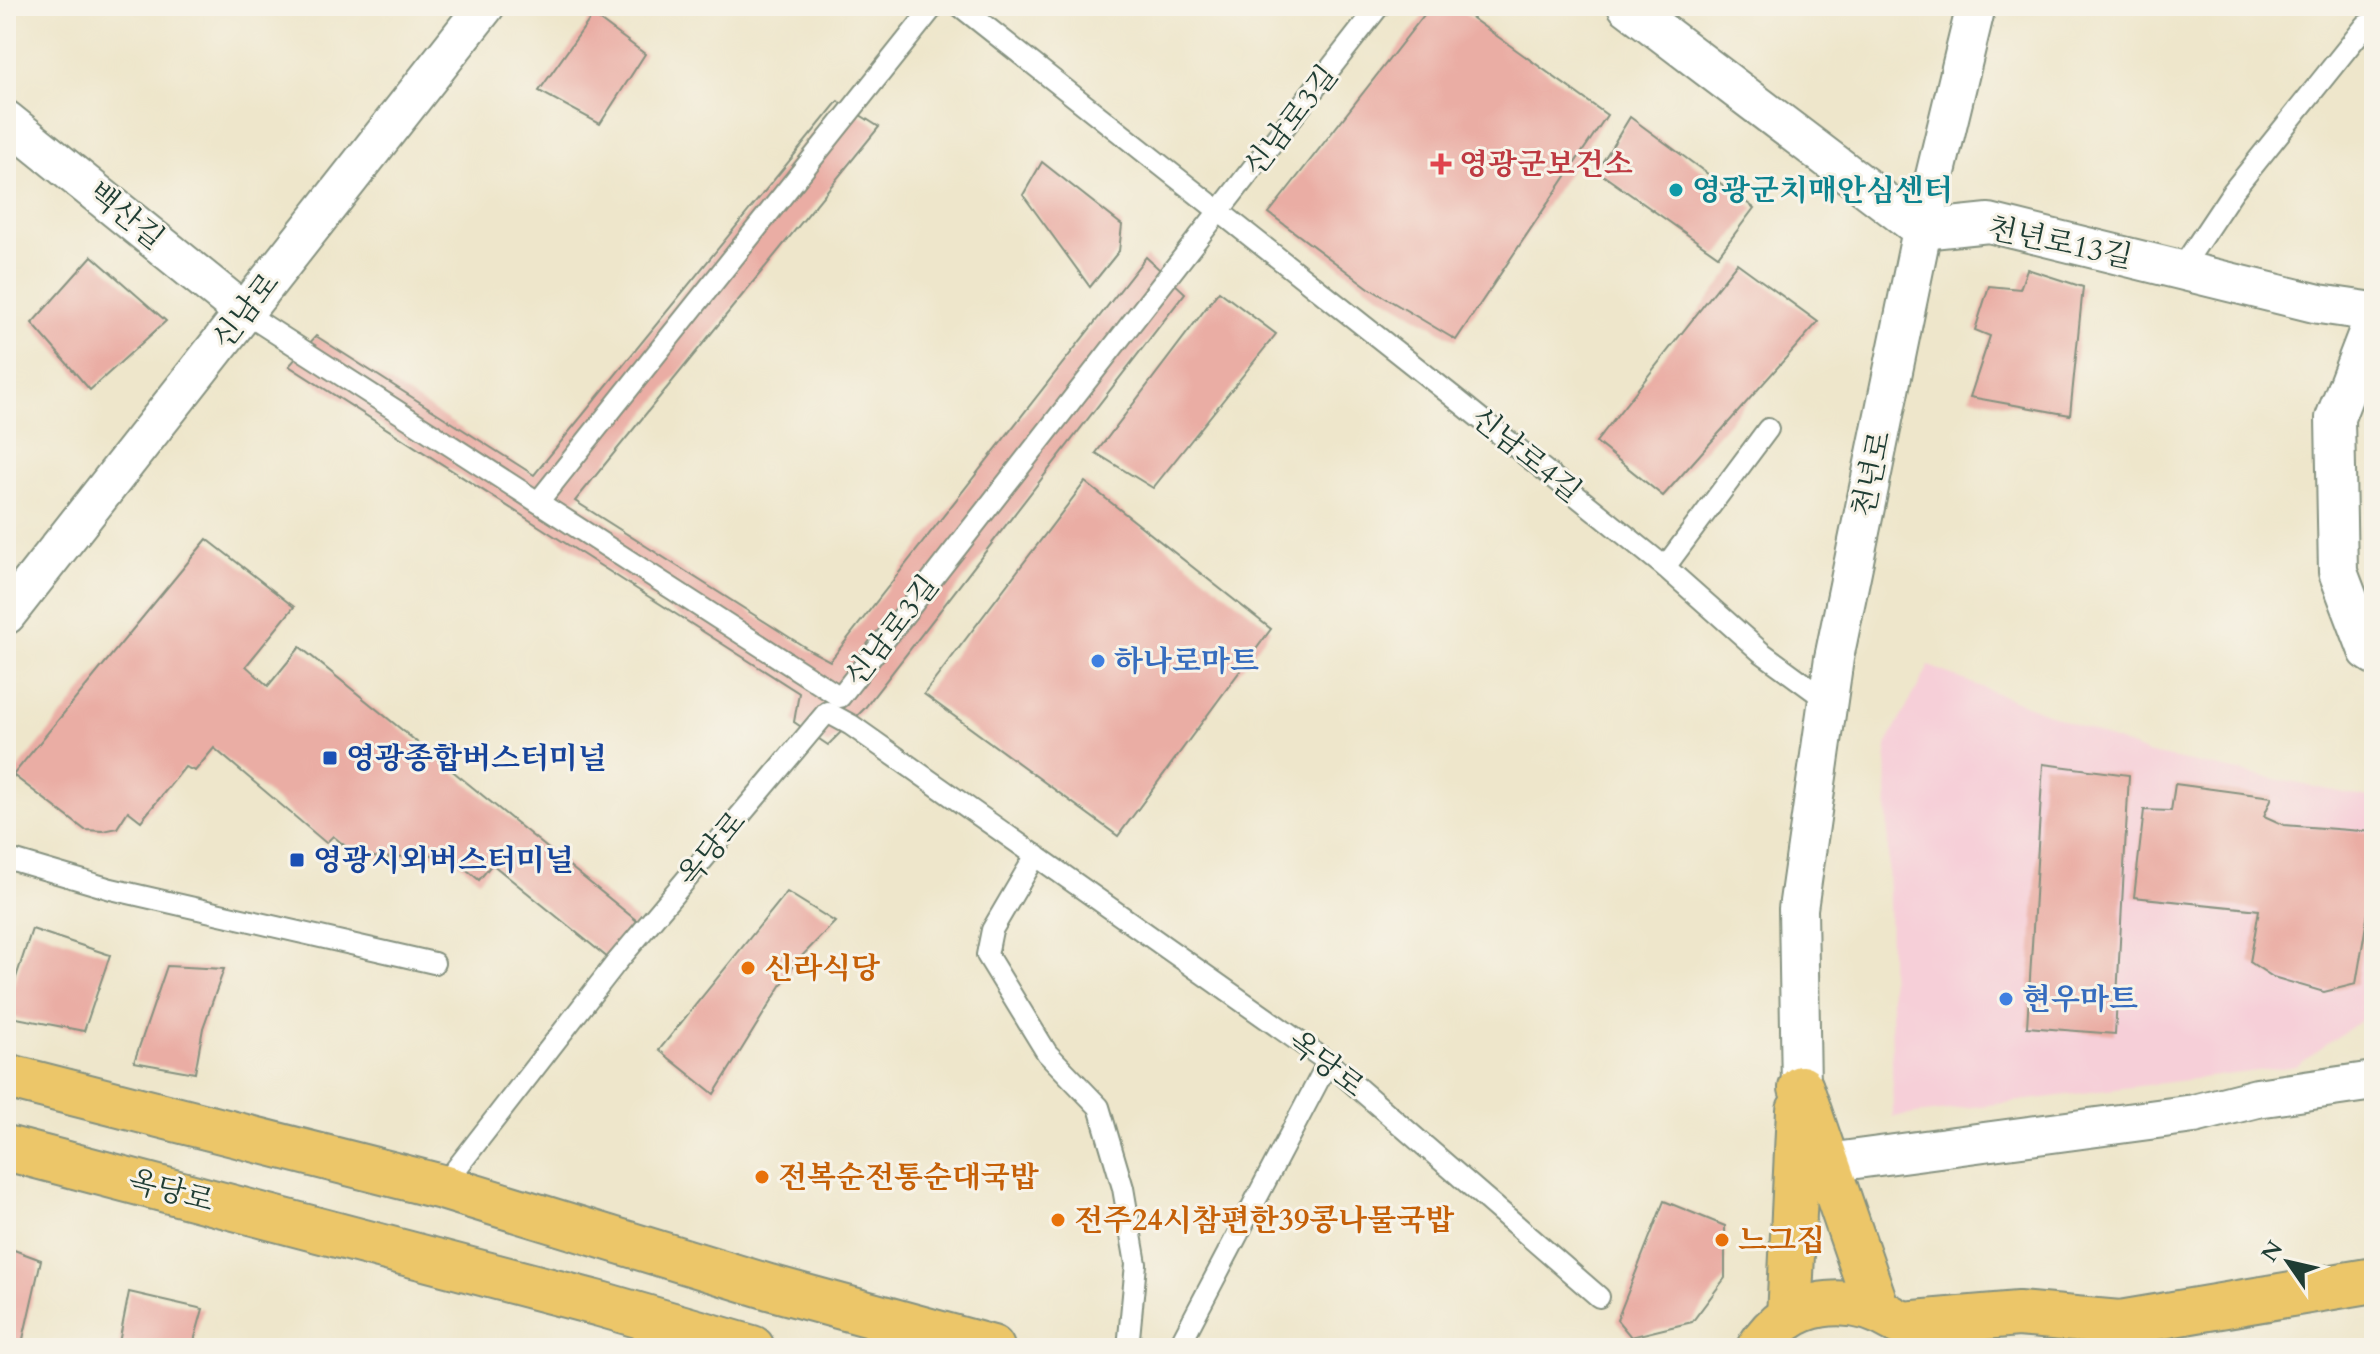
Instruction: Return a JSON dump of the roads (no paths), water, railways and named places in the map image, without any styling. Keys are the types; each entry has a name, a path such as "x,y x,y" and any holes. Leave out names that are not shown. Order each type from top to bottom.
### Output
{"main road":[{"path":"6,1076 442,1187 769,1287 992,1348"},
{"path":"1801,1088 1827,1163 1902,1327"},
{"path":"1762,1338 1801,1088"},
{"name":"옥당로","path":"6,1148 600,1304 749,1347"},
{"path":"1762,1338 1817,1305 1848,1302 1902,1327 2018,1314 2120,1323 2374,1280"},
{"path":"2077,1348 2120,1323"}],"street":[{"name":"신남로","path":"17,602 485,6"},
{"path":"1627,6 1922,230 1976,6"},
{"name":"백산길","path":"6,120 245,313"},
{"name":"천년로13길","path":"1922,230 1989,223 2319,304 2374,314"},
{"name":"천년로","path":"1801,1088 1798,909 1834,658 1922,230"},
{"path":"2374,314 2335,418 2338,572 2368,651 2374,655"},
{"path":"1827,1163 2194,1114 2257,1098 2374,1081"}],"lane":[{"path":"538,502 934,6"},
{"name":"신남로4길","path":"960,6 1665,567 1761,652 1828,701"},
{"name":"신남로3길","path":"245,313 538,502 833,705 1379,6"},
{"path":"2181,269 2233,191 2366,25 2374,22"},
{"path":"1665,567 1768,429"},
{"path":"6,636 17,602"},
{"name":"옥당로","path":"442,1187 616,963 833,705 851,725 1328,1062 1599,1297"},
{"path":"1036,855 992,930 987,955 1047,1053 1099,1107 1123,1188 1136,1264 1128,1348"},
{"path":"6,858 111,889 434,963"},
{"path":"1178,1348 1328,1062"}],"place":[{"name":"영광군보건소","path":"1441,164"},
{"name":"영광군치매안심센터","path":"1676,190"},
{"name":"하나로마트","path":"1098,661"},
{"name":"영광종합버스터미널","path":"330,758"},
{"name":"영광시외버스터미널","path":"297,860"},
{"name":"신라식당","path":"748,968"},
{"name":"현우마트","path":"2006,999"},
{"name":"전복순전통순대국밥","path":"762,1177"},
{"name":"전주24시참편한39콩나물국밥","path":"1058,1220"},
{"name":"느그집","path":"1722,1240"}]}
